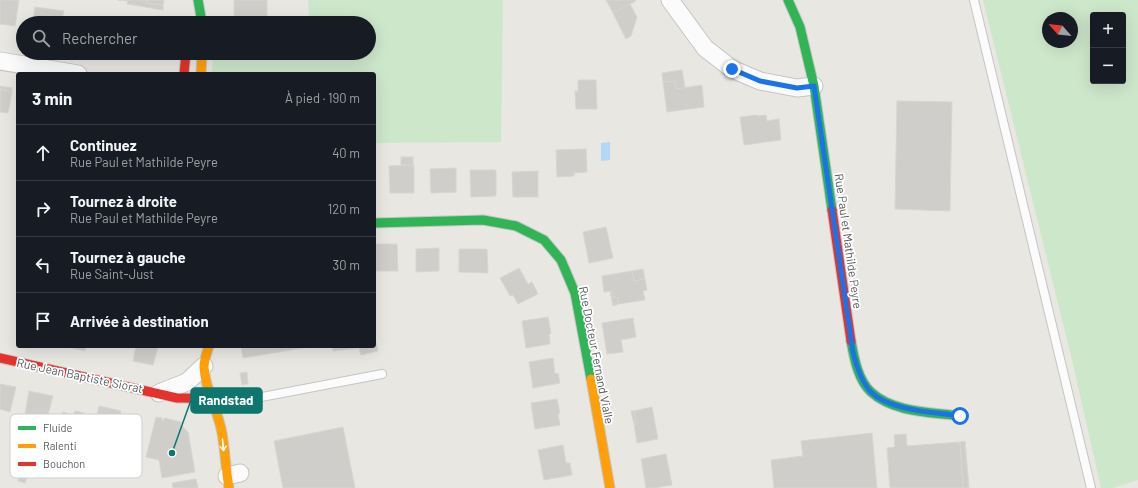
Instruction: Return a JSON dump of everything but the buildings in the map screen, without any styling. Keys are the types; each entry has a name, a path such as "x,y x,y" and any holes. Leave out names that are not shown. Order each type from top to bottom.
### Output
{"street":[{"path":"670,0 705,48 732,69 760,81 797,88 814,86"},
{"name":"Rue Paul et Mathilde Peyre","path":"788,0 800,27 814,86 853,352 857,368 871,392 887,403 909,410 960,416"},
{"path":"193,16 198,3"},
{"path":"198,3 203,16"},
{"path":"183,72 185,60"},
{"path":"201,72 202,60"},
{"path":"0,61 66,72"},
{"name":"Rue Docteur Fernand Vialle","path":"376,223 483,220 516,226 544,240 561,260 575,293 610,488"},
{"path":"208,348 204,366 208,389 236,477"},
{"name":"Rue Jean Baptiste Siorat","path":"0,358 177,398 200,398 214,407"},
{"name":"Rue Jean Baptiste Siorat","path":"160,393 187,382 204,366"},
{"path":"228,400 231,414"}],"lane":[{"path":"974,0 1091,488"},
{"path":"214,407 228,400 382,374"}],"green space":[{"path":"308,0 503,0 501,142 376,143 376,72 212,72 213,60 376,60 376,16 309,16"},
{"path":"983,0 1138,0 1138,480 1113,488 1101,488 1072,360"}],"water":[{"path":"610,142 610,160 601,161 601,143"}],"traffic: fast":[{"path":"198,0 201,16"},
{"path":"788,0 800,27 814,86 832,210"},
{"path":"376,223 483,220 516,226 544,240 561,260 575,293 591,379"},
{"path":"851,341 855,361 860,375 871,392 880,399 902,408 960,416"}],"traffic: slow":[{"path":"201,72 202,60"},
{"path":"208,348 204,362 205,375 222,433 229,488"},
{"path":"591,379 610,488"}],"traffic: jam":[{"path":"184,72 185,60"},
{"path":"832,210 851,341"},
{"path":"0,358 177,398 197,399 205,401 214,407"}],"place":[{"name":"Randstad","path":"172,453"}],"route":[{"path":"732,69 760,81 797,88 814,86 853,352 857,368 871,392 887,403 909,410 960,416"}]}
